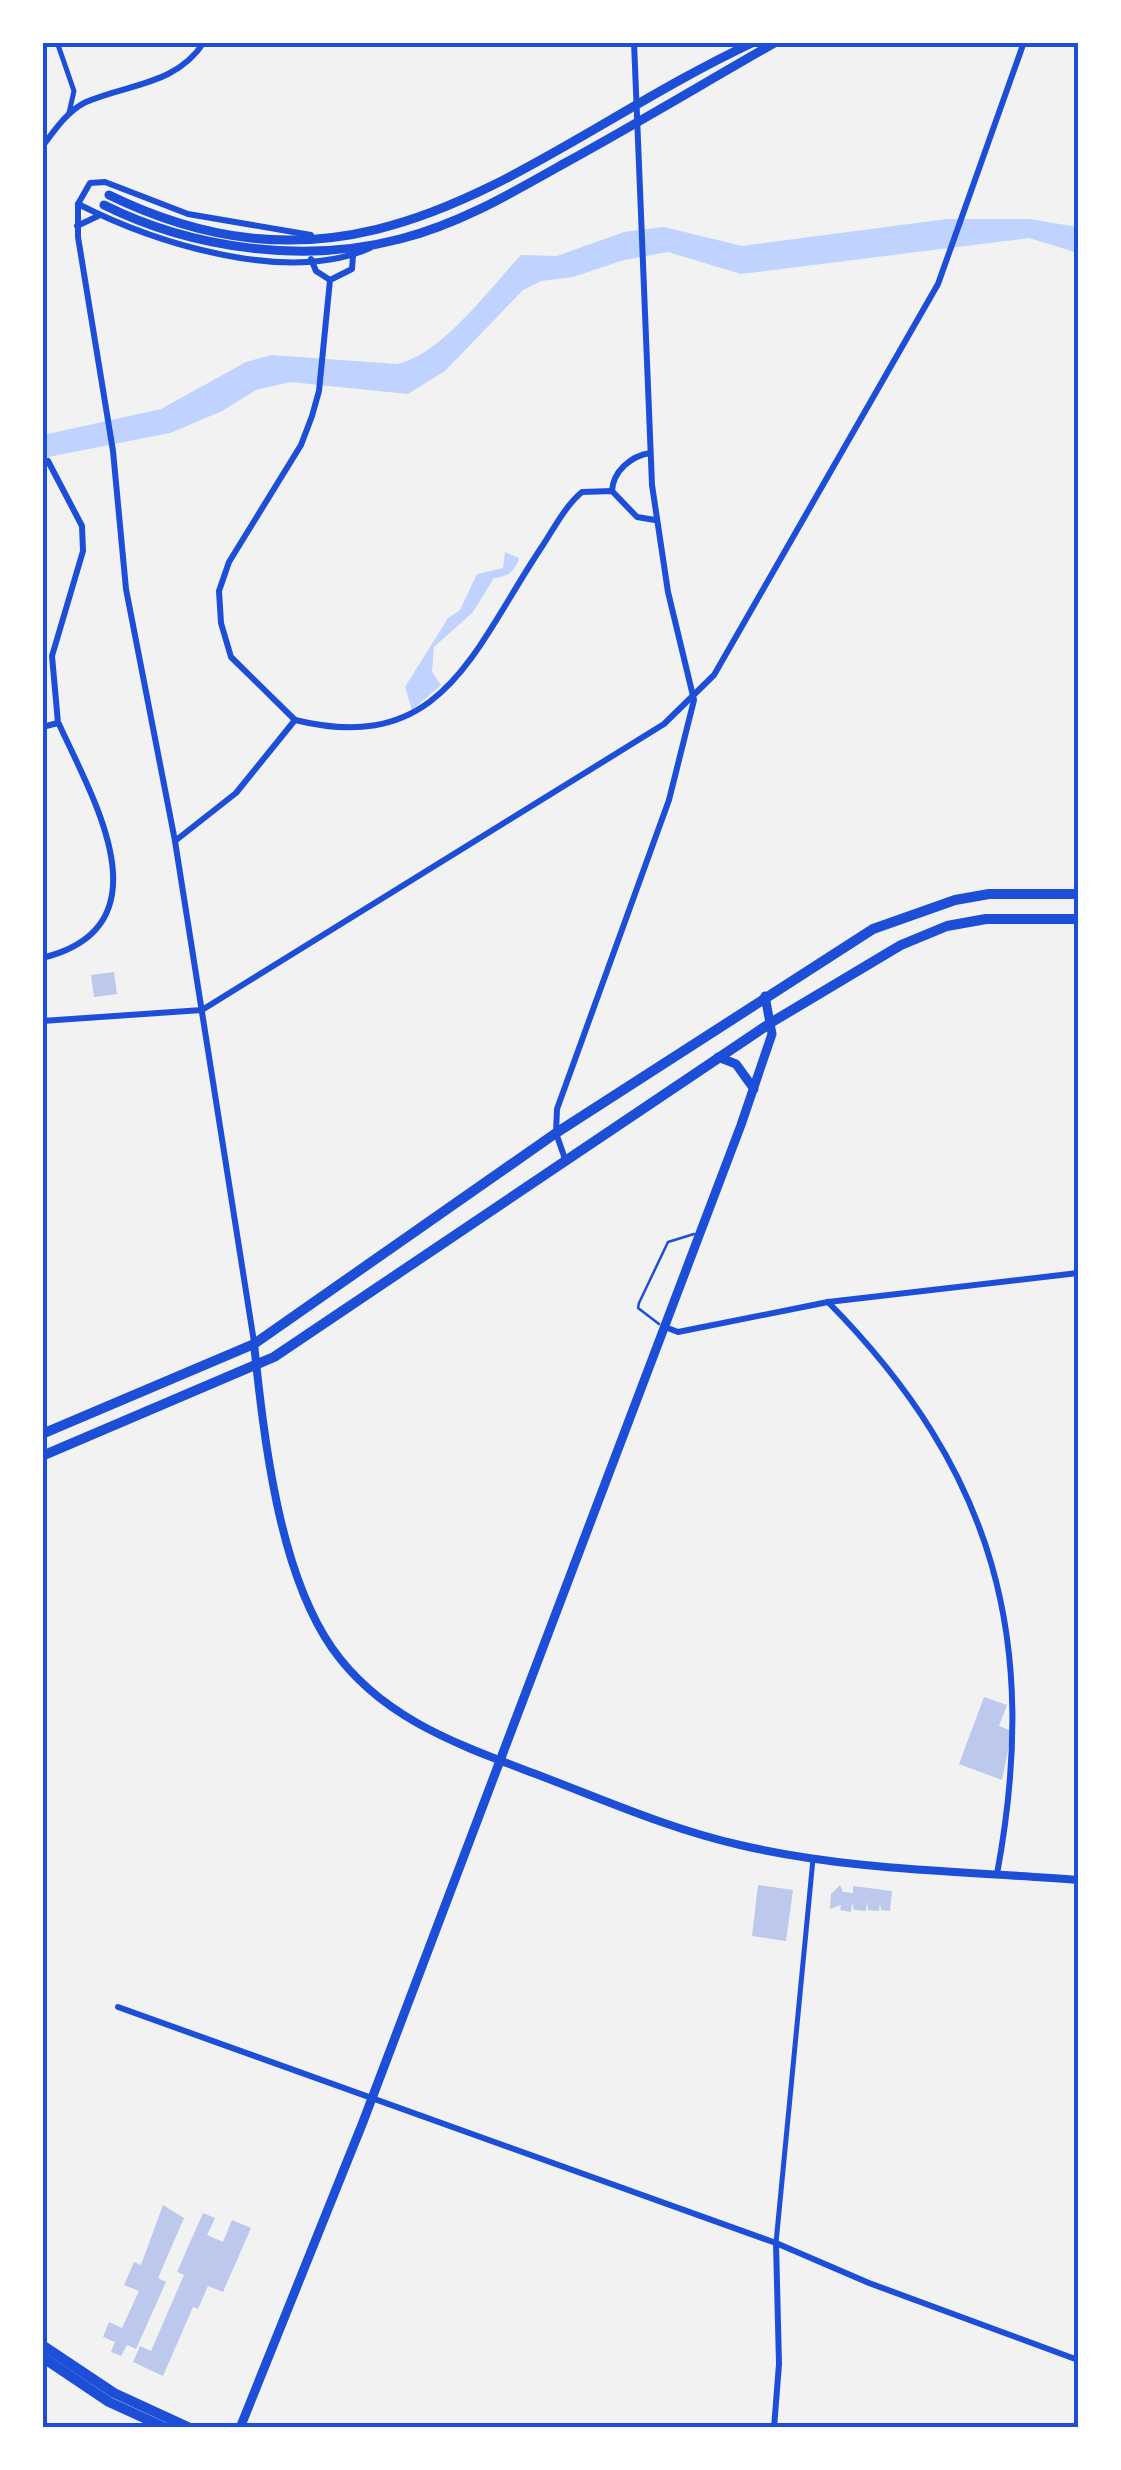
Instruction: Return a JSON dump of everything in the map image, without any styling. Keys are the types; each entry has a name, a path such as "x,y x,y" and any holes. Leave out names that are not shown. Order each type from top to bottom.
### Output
{"main road":[{"path":"109,194 154,214 218,231 317,237 380,229 448,209 754,42"},
{"path":"102,210 182,235 248,247 316,249 384,242 492,204 776,42"},
{"path":"42,1434 254,1344 556,1133 873,929 955,900 989,894 1078,894"},
{"path":"42,1456 257,1366 858,967 947,926 986,919 1078,919"},
{"path":"240,2428 372,2100 754,1089 771,1039 772,1022 764,996"},
{"path":"718,1057 736,1064 754,1089"},
{"path":"42,2344 114,2392 190,2428"},
{"path":"42,2357 108,2402 166,2428"}],"street":[{"path":"57,42 74,90 68,116"},
{"path":"42,147 84,103 145,86 172,72 204,42"},
{"path":"565,1159 556,1133 558,1109 682,761 694,700 655,520 640,260 634,42"},
{"path":"42,1021 202,1010 664,724 694,700 714,676 920,321 953,248 1024,42"},
{"path":"317,237 284,228 188,214 105,182 90,183 78,204 77,226 113,451 126,589 174,841 287,1550 299,1588 324,1637 355,1677 396,1713 425,1730 672,1826 813,1859 1078,1880"},
{"path":"78,204 102,210 146,234 212,252 311,260 353,256 384,242"},
{"path":"77,226 102,210"},
{"path":"330,280 352,268 353,256"},
{"path":"311,260 316,272 330,280"},
{"path":"330,280 319,391 301,445 229,562 219,591 221,623 231,657 295,720 357,729 422,711 455,677 574,498 582,492 612,491"},
{"path":"650,453 631,460 613,481 612,491 636,518 655,520"},
{"path":"42,958 79,943 99,927 112,906 115,876 99,816 58,723 52,656 83,551 83,539 82,526 48,461"},
{"path":"174,841 236,793 295,720"},
{"path":"42,727 58,723"},
{"path":"665,1328 678,1332 828,1302 1078,1273"},
{"path":"828,1302 883,1362 934,1432 988,1550 1006,1634 1014,1731 1010,1805 997,1874"},
{"path":"774,2428 779,2364 776,2243 813,1859"},
{"path":"118,2007 776,2243 868,2284 1078,2360"}],"lane":[{"path":"665,1328 648,1318 639,1303 668,1242 700,1234"}],"water":[{"path":"947,219 1029,219 1078,227 1078,253 1029,238 741,274 668,252 624,260 573,277 541,281 523,290 445,371 408,394 290,382 256,390 222,411 170,433 43,458 43,435 161,409 246,362 271,355 397,364 414,358 464,318 521,255 557,256 624,232 664,227 742,246"},
{"path":"505,552 519,558 515,567 507,575 494,578 473,612 434,647 432,672 441,685 412,710 405,687 448,618 460,610 477,574 503,568"}],"building":[{"path":"114,972 117,994 94,997 91,975"},
{"path":"984,1697 1007,1705 999,1726 1012,1731 1002,1780 959,1764"},
{"path":"758,1885 793,1890 786,1941 752,1936"},
{"path":"840,1885 843,1892 853,1893 853,1886 892,1891 890,1911 881,1910 880,1903 879,1911 868,1910 867,1901 866,1911 854,1910 852,1902 851,1912 840,1910 841,1905 830,1909 831,1894"},
{"path":"163,2205 184,2218 158,2278 166,2282 136,2349 127,2345 121,2356 111,2352 115,2342 103,2337 109,2322 122,2328 139,2291 124,2285 134,2262 141,2265"},
{"path":"203,2213 215,2218 207,2235 223,2242 232,2220 251,2228 223,2292 208,2286 198,2309 193,2307 163,2376 133,2362 140,2346 151,2351 184,2275 177,2272"}]}
